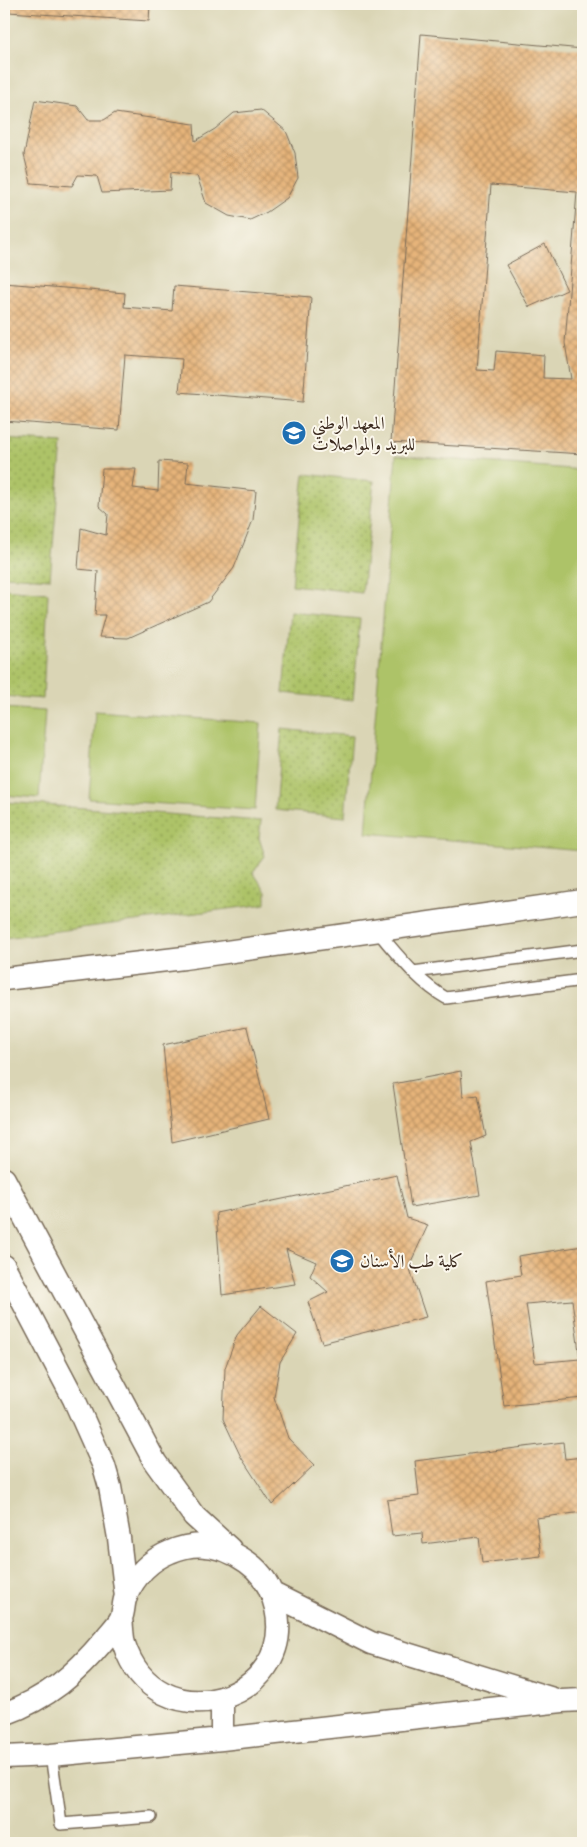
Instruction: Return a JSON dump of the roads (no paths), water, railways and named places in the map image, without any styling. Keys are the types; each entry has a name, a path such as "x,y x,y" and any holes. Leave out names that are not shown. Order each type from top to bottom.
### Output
{"street":[{"path":"4,979 184,958 583,901"},
{"path":"4,1179 155,1462 194,1516 233,1552 257,1569 273,1594 279,1620 276,1646 264,1670 246,1688 222,1699 197,1702 172,1697 150,1685 134,1666 124,1643 119,1538 110,1487 104,1466 74,1399 4,1266"},
{"path":"4,1714 40,1699 74,1674 123,1608 138,1574 157,1557 182,1546 207,1545 233,1552"},
{"path":"273,1594 371,1643 572,1701"},
{"path":"222,1699 222,1739"},
{"path":"4,1757 51,1755 222,1739 572,1701"}],"lane":[{"path":"377,931 413,972 431,989 446,998 583,980"},
{"path":"413,972 583,950"},
{"path":"51,1755 61,1824 151,1817"}],"place":[{"name":"المعهد الوطني للبريد والمواصلات","path":"294,433"},
{"name":"كلية طب الأسنان","path":"342,1261"}]}
